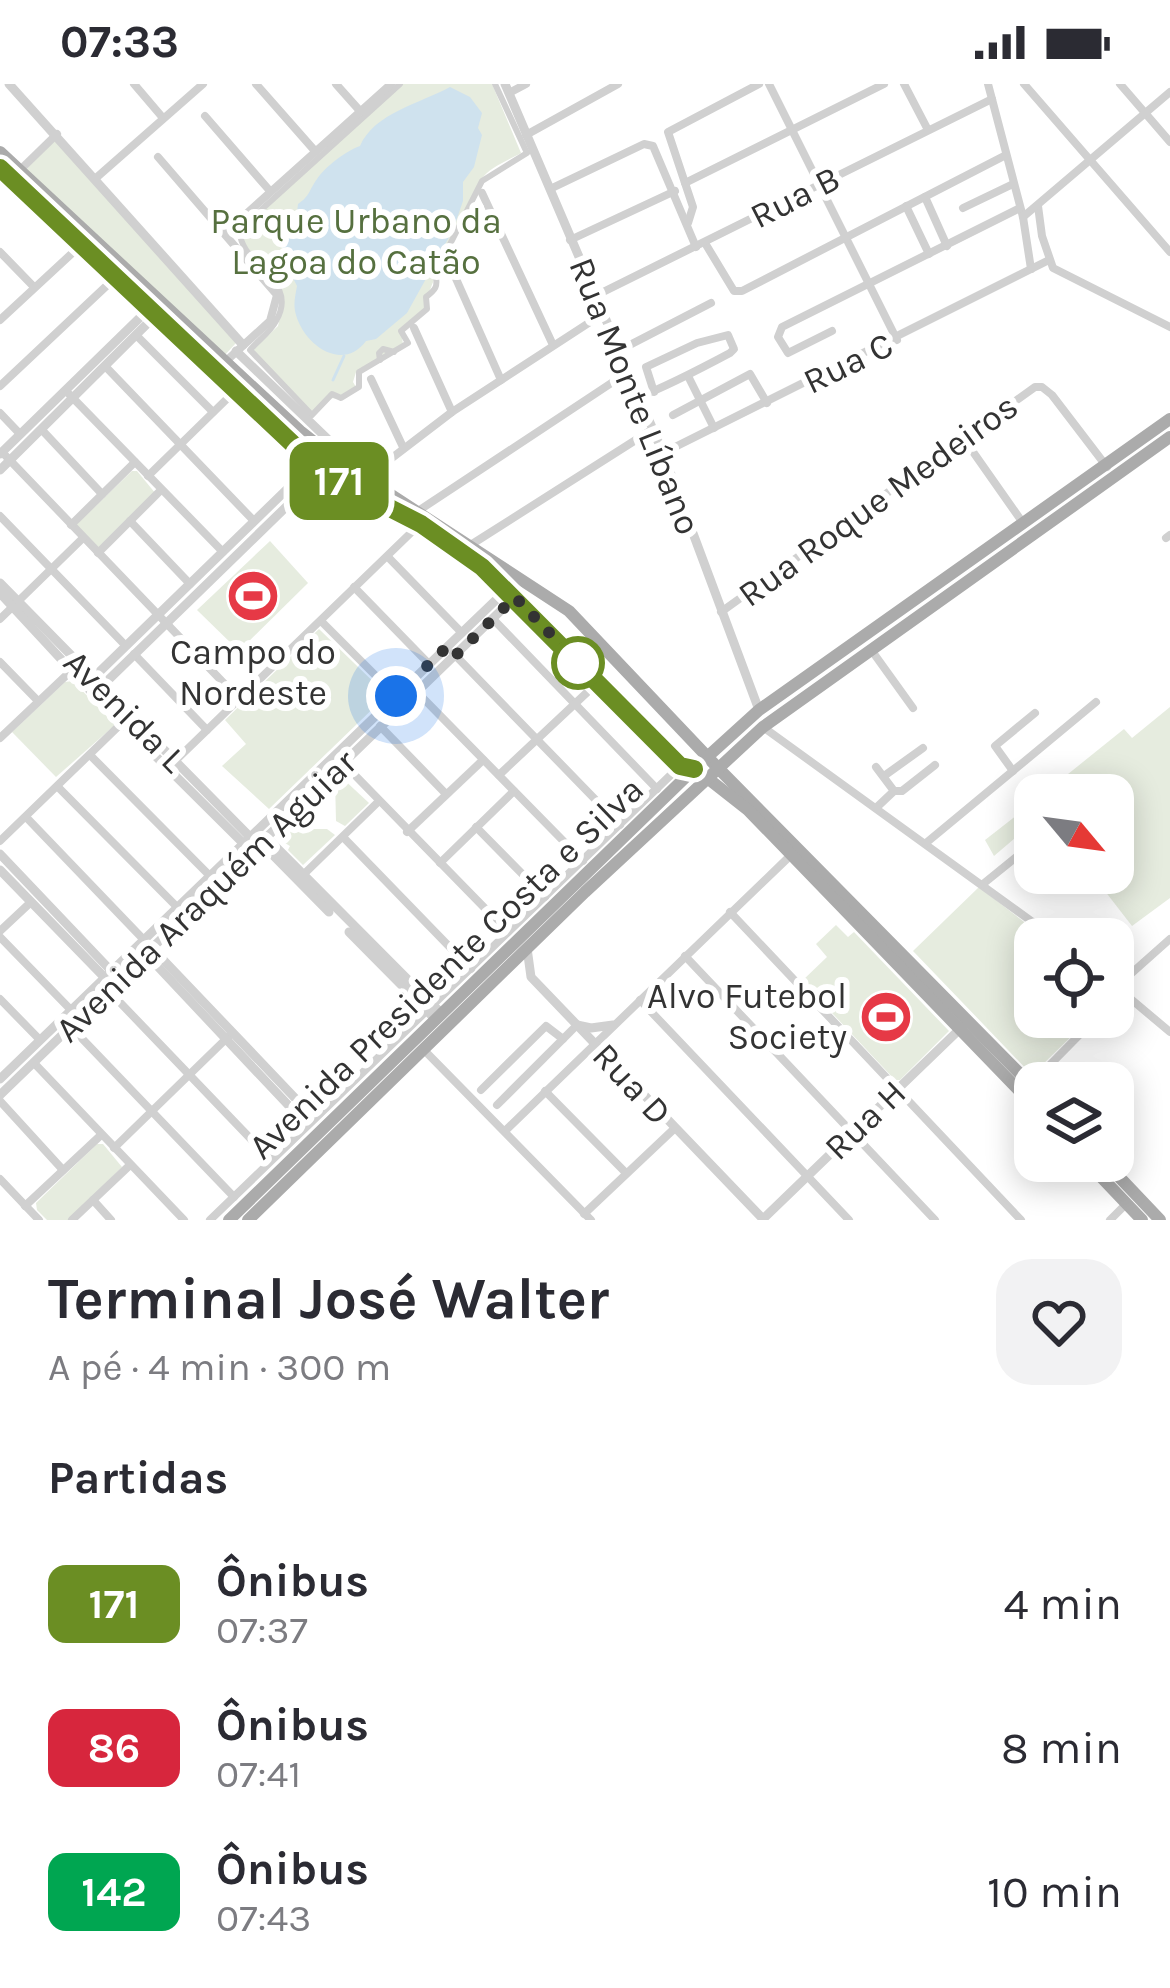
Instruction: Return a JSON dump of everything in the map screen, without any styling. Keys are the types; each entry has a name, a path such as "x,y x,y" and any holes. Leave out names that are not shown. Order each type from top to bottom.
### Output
{"main road":[{"path":"0,152 7,175 117,276 158,307 236,390 277,419"},
{"path":"7,175 224,363 319,467 470,546 569,611 701,767 1014,1070"},
{"path":"277,419 279,395"},
{"name":"Avenida Presidente Costa e Silva","path":"701,767 969,581 1170,419"},
{"path":"295,436 367,477 510,591 597,682 748,810 963,1025 1014,1083"},
{"name":"Avenida Presidente Costa e Silva","path":"229,1220 435,1012 518,940 759,710 1023,523 1170,437"},
{"path":"959,568 969,581"},
{"path":"836,656 825,672 828,677 837,676"},
{"path":"806,677 817,683 809,695"},
{"name":"Avenida Presidente Costa e Silva","path":"248,1220 423,1048 518,940"},
{"path":"1106,1182 1142,1220"},
{"path":"1124,1182 1160,1220"}],"street":[{"path":"9,84 96,178 279,395 367,477 452,412 604,313"},
{"path":"134,84 163,118"},
{"path":"96,178 203,84"},
{"path":"256,84 315,151"},
{"path":"336,84 360,111"},
{"path":"225,232 391,84"},
{"path":"400,84 239,232 242,244 278,284 282,296 277,320 250,350 312,416 332,394 341,398 359,387 359,372 407,343 402,337 406,324 427,309 426,297 440,280 437,270 482,182 526,153 495,84"},
{"path":"507,89 526,84"},
{"path":"526,135 618,84"},
{"path":"688,223 693,207 668,132 759,84"},
{"path":"769,84 897,340"},
{"path":"685,183 887,84 904,85 928,130"},
{"path":"988,84 1022,212 1031,268"},
{"path":"1024,84 1170,252"},
{"path":"1120,84 1170,142"},
{"name":"Rua Monte Líbano","path":"507,89 663,453 759,710"},
{"name":"Rua C","path":"832,331 788,353 778,337 782,327 1038,206 1170,92"},
{"name":"Rua B","path":"597,295 992,99"},
{"path":"205,116 270,191"},
{"path":"7,175 57,134"},
{"path":"548,190 644,144 653,146 700,245 734,291 742,291 1006,155"},
{"path":"158,157 277,295 270,321 224,363"},
{"path":"963,208 1013,184"},
{"path":"570,240 675,191"},
{"path":"482,193 553,345"},
{"path":"925,196 947,246"},
{"path":"906,206 929,254"},
{"path":"1038,206 1048,260 1062,274 1170,327"},
{"path":"0,320 82,244"},
{"path":"0,252 34,287"},
{"name":"Rua C","path":"663,453 897,340 1048,260"},
{"path":"448,263 501,380"},
{"path":"0,386 117,276"},
{"path":"620,350 711,304"},
{"path":"0,470 20,434 105,366 137,336 158,307"},
{"path":"4,456 42,430 70,394 158,307"},
{"path":"414,328 452,412"},
{"path":"639,398 654,392 730,353 734,347 726,334 644,369 654,392"},
{"path":"137,336 213,412"},
{"path":"105,366 256,522"},
{"path":"174,762 388,556 416,518 628,371"},
{"path":"673,415 750,374 766,403"},
{"path":"688,375 714,428"},
{"path":"370,379 404,447"},
{"name":"Rua Roque Medeiros","path":"722,612 1035,387 1052,394 1110,471"},
{"path":"148,476 236,390"},
{"path":"70,394 223,552"},
{"path":"0,413 20,434"},
{"path":"470,546 652,428"},
{"path":"42,430 102,494"},
{"path":"964,439 1023,523"},
{"path":"4,456 239,699"},
{"path":"71,525 135,462"},
{"path":"161,619 223,552 319,467"},
{"path":"96,683 319,467"},
{"path":"98,553 161,490"},
{"path":"0,516 207,730"},
{"path":"130,521 190,584"},
{"path":"0,619 83,538"},
{"path":"388,556 462,633"},
{"name":"Avenida L","path":"0,583 126,720 256,841"},
{"path":"354,587 429,664"},
{"name":"Avenida Araquém Aguiar","path":"303,794 343,763 396,696 429,664 493,619 510,591"},
{"name":"Avenida Araquém Aguiar","path":"2,1073 150,952 303,794 376,723 417,692 462,633 510,591"},
{"name":"Avenida L","path":"0,593 15,604"},
{"path":"493,619 657,789"},
{"path":"321,621 396,696"},
{"path":"451,651 620,825"},
{"path":"872,651 913,708"},
{"path":"0,662 38,701"},
{"path":"2,732 75,668"},
{"name":"Avenida L","path":"75,668 96,683 126,720 256,841"},
{"path":"499,775 597,682"},
{"path":"417,692 583,861"},
{"path":"926,843 1096,701"},
{"path":"1013,771 994,746 1035,713"},
{"path":"0,841 126,720"},
{"path":"376,723 446,794"},
{"path":"763,727 1028,918"},
{"path":"884,776 923,748"},
{"path":"90,755 210,876"},
{"path":"407,832 483,760"},
{"path":"343,763 518,940"},
{"path":"876,808 935,765"},
{"path":"210,1220 310,1121 435,1012 471,969 518,940 545,897 657,789 701,767"},
{"path":"876,767 894,791"},
{"path":"58,787 178,908"},
{"path":"440,863 514,791"},
{"path":"303,875 378,802"},
{"path":"26,817 310,1121"},
{"path":"476,827 545,897"},
{"path":"343,837 471,969"},
{"path":"256,841 303,875 343,922"},
{"path":"256,841 435,1012"},
{"name":"Avenida Araquém Aguiar","path":"112,981 141,943 210,876 256,841"},
{"path":"0,854 188,1075 271,1160"},
{"path":"506,1130 791,855"},
{"path":"983,884 1014,859"},
{"path":"0,870 112,981"},
{"path":"31,902 0,934 68,1019 234,1197"},
{"path":"730,912 1021,1220"},
{"path":"1134,972 1170,938"},
{"name":"Rua D","path":"518,940 531,976 763,1220"},
{"path":"685,956 935,1220"},
{"path":"0,999 40,1040"},
{"path":"640,1000 849,1220"},
{"path":"1134,1002 1170,1032"},
{"name":"Avenida Araquém Aguiar","path":"0,1098 68,1019"},
{"path":"497,1105 577,1025 613,1025"},
{"name":"Rua H","path":"763,1220 963,1025"},
{"path":"481,1090 546,1026 563,1039"},
{"path":"114,1148 229,1035"},
{"path":"1056,1062 1078,1038"},
{"path":"423,1048 588,1217 675,1128"},
{"path":"34,1063 184,1220"},
{"path":"545,1090 626,1173"},
{"path":"0,1098 63,1170"},
{"path":"26,1206 101,1136"},
{"path":"72,1220 130,1165"},
{"path":"0,1179 39,1220"},
{"path":"93,1200 111,1220"},
{"path":"1110,1220 1126,1204"}],"green space":[{"name":"Parque Urbano da Lagoa do Catão","path":"403,84 492,84 521,153 482,179 439,267 424,311 401,328 403,345 356,372 356,387 341,399 330,398 311,417 252,351 278,326 283,304 242,243 243,227"},
{"path":"53,138 236,343 224,356 25,171"},
{"path":"132,471 156,494 100,550 75,530 77,524"},
{"name":"Campo do Nordeste","path":"270,541 308,583 239,651 197,610"},
{"path":"319,629 387,695 269,809 222,766 246,744 225,720"},
{"path":"73,681 115,725 56,777 12,732 65,682"},
{"path":"1170,707 1170,898 1134,925 1134,918 1126,918 1107,894 1134,894 1134,774 1068,774 1124,729 1132,738"},
{"path":"340,776 369,803 345,826 336,821 335,780"},
{"path":"1014,817 1014,839 994,856 985,840"},
{"path":"287,829 327,829 335,835 303,865 288,850 290,846 278,839"},
{"path":"979,887 1019,918 1014,918 1014,1038 1070,1038 1045,1062 1020,1062 913,951"},
{"name":"Alvo Futebol Society","path":"836,925 848,937 854,932 949,1031 900,1080 802,981 827,957 816,944"},
{"path":"97,1144 103,1144 122,1167 68,1220 47,1220 36,1203"}],"water":[{"name":"Parque Urbano da Lagoa do Catão","path":"450,87 470,97 482,113 478,128 482,135 474,167 463,182 463,201 453,230 407,313 357,350 336,355 326,351 308,336 296,315 297,286 283,249 282,224 296,220 298,204 321,174 360,146 376,125"}],"waterway":[{"path":"333,380 344,356"}],"bus line":[{"name":"171","path":"0,168 314,464 421,524 482,567 680,766 694,769"}],"place":[{"name":"Campo do Nordeste","path":"253,596"},
{"name":"Alvo Futebol Society","path":"886,1017"}],"route":[{"path":"396,696 447,647 455,656 515,597 590,675 578,663"}]}
